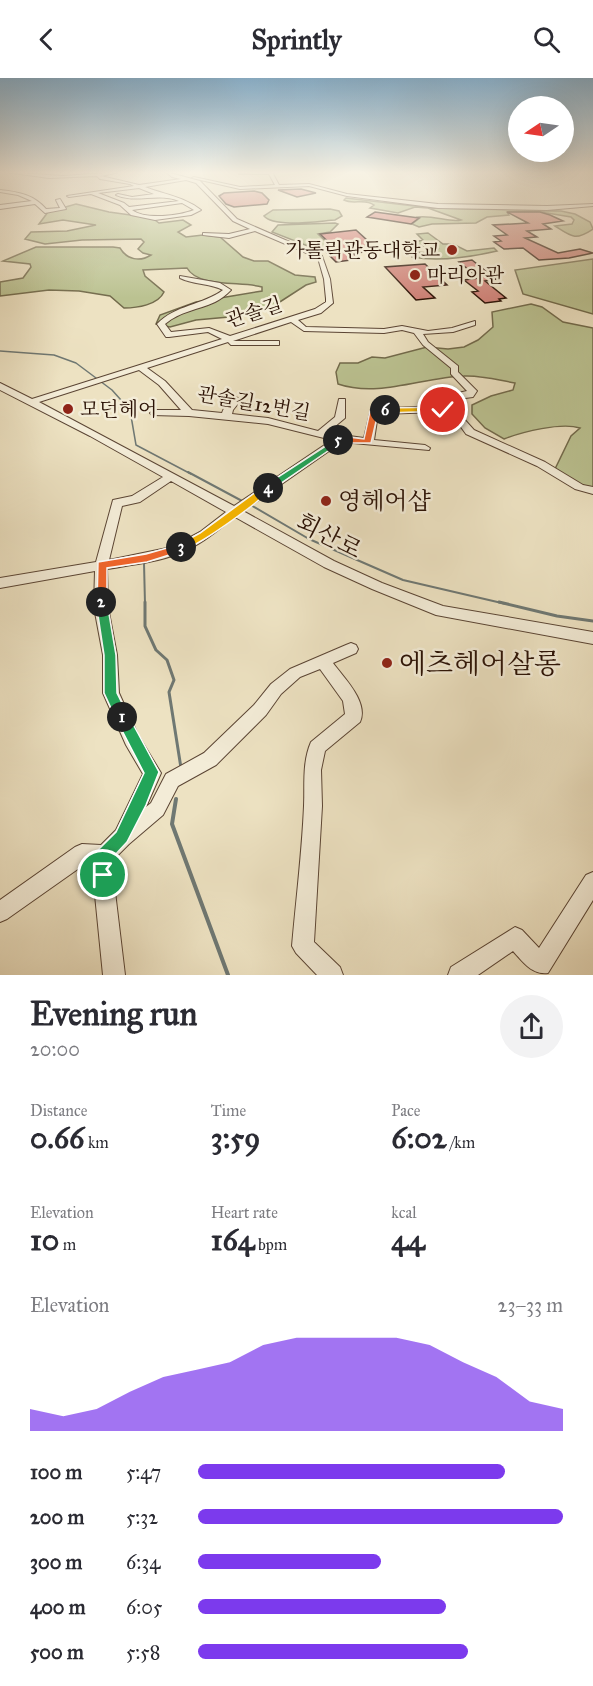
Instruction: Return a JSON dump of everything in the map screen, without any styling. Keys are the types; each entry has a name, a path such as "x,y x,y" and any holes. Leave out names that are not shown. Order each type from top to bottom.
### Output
{"street":[{"name":"관솔길","path":"30,402 318,311 329,303 330,295 323,261 316,254 231,218 227,214"},
{"path":"205,234 215,232 222,236 236,236 256,229"},
{"path":"182,277 228,290 211,301 185,309 165,319 161,324 164,329 169,335 209,330 230,339"},
{"path":"292,319 304,329 384,331 402,328 418,333 453,330 472,323"},
{"path":"249,333 258,342"},
{"path":"418,333 423,344 448,359 455,368 454,372 472,391 470,394 447,398 442,406 443,410"},
{"path":"220,342 276,343"},
{"name":"관솔길12번길","path":"140,367 162,383 189,413 268,421 340,439 425,448"},
{"name":"회산로","path":"0,386 171,476 242,506 329,564 441,611 593,638"},
{"path":"226,418 228,409 236,400"},
{"path":"321,433 340,418 342,401"},
{"path":"368,442 374,411 443,410 461,421 470,432 541,464 579,487 593,491"},
{"path":"155,413 189,413"},
{"path":"0,582 147,558 176,550 204,535 340,439"},
{"path":"122,837 152,772 132,740 111,693 110,655 101,607 102,565 117,503 136,499 171,476"},
{"path":"114,975 103,875 105,855 122,837 157,809 172,780 210,759 260,710 276,689 295,673 351,649"},
{"path":"322,660 351,699 354,717 317,747 312,770 313,806 303,946 332,975"},
{"path":"0,912 82,854 105,855"},
{"path":"459,975 515,937 540,965 593,882"}],"green space":[{"path":"47,214 122,214 152,218 159,223 183,220 191,225 178,232 186,237 203,235 220,237 243,257 254,261 268,261 295,275 315,277 316,282 306,285 269,309 240,316 196,320 170,327 156,324 160,315 196,302 262,291 262,287 201,279 187,268 143,270 145,276 164,292 152,303 135,307 124,308 110,296 79,291 49,290 0,296 0,282 23,278 31,267 30,264 3,261 36,247 113,247 120,248 134,259 142,259 151,255 138,249 144,242 141,239 82,240 45,244 25,239 31,232 67,231 96,225 63,220 39,224"},
{"path":"267,214 341,214 342,216 335,220 287,223 269,220 264,216"},
{"path":"444,214 509,215 487,217 476,223 432,224 419,227 412,224 420,218 418,217 461,220"},
{"path":"552,214 575,214 590,222 593,229 582,235 574,236 555,226 572,224 574,220 571,217"},
{"path":"338,224 330,232 318,234 332,247 318,250 272,232 278,225"},
{"path":"428,233 443,244 453,244 467,251 494,248 497,251 455,258 412,257 412,252 432,253 438,249 411,243 423,240 417,234"},
{"path":"593,259 593,314 523,294 515,270"},
{"path":"531,304 542,307 563,322 593,328 593,489 572,481 555,469 571,436 580,428 552,427 504,439 485,428 472,414 472,405 491,396 513,390 515,383 470,376 448,377 369,389 338,384 336,372 340,363 358,363 372,357 385,358 427,347 448,349 464,347 478,340 493,327 492,312"}],"building":[{"path":"372,214 389,214 419,218 411,224 367,217"},
{"path":"511,214 546,214 563,221 543,224 551,229 527,231 537,237 525,238 558,253 580,249 593,253 569,258 539,260 523,248 504,249 494,242 501,241 494,236 507,235 493,225 528,223"},
{"path":"356,230 379,251 353,253 359,259 336,262 327,253 338,251 320,234"},
{"path":"472,260 496,279 485,281 506,298 485,303 472,292 478,291 464,280 479,278 459,262"},
{"name":"마리아관","path":"425,264 447,285 423,287 435,298 416,300 385,267"}],"waterway":[{"path":"0,351 54,355 76,363 112,390 130,410 136,445 191,474"},
{"path":"188,472 244,502"},
{"path":"249,504 309,539 403,580 506,604"},
{"path":"144,563 145,604"},
{"path":"499,602 557,616 593,621"},
{"path":"145,604 145,626 156,650 167,660 174,680 169,692 181,768"},
{"path":"176,799 172,824 228,975"}],"place":[{"name":"가톨릭관동대학교","path":"452,250"},
{"name":"마리아관","path":"415,275"},
{"name":"모던헤어","path":"68,409"},
{"name":"영헤어샵","path":"326,501"},
{"name":"에츠헤어살롱","path":"387,663"}],"route":[{"path":"103,875 105,855 122,837 152,772 132,740 111,693 110,655 101,607 102,565 147,558 176,550 204,535 340,439 368,442 374,411 443,410"}]}
